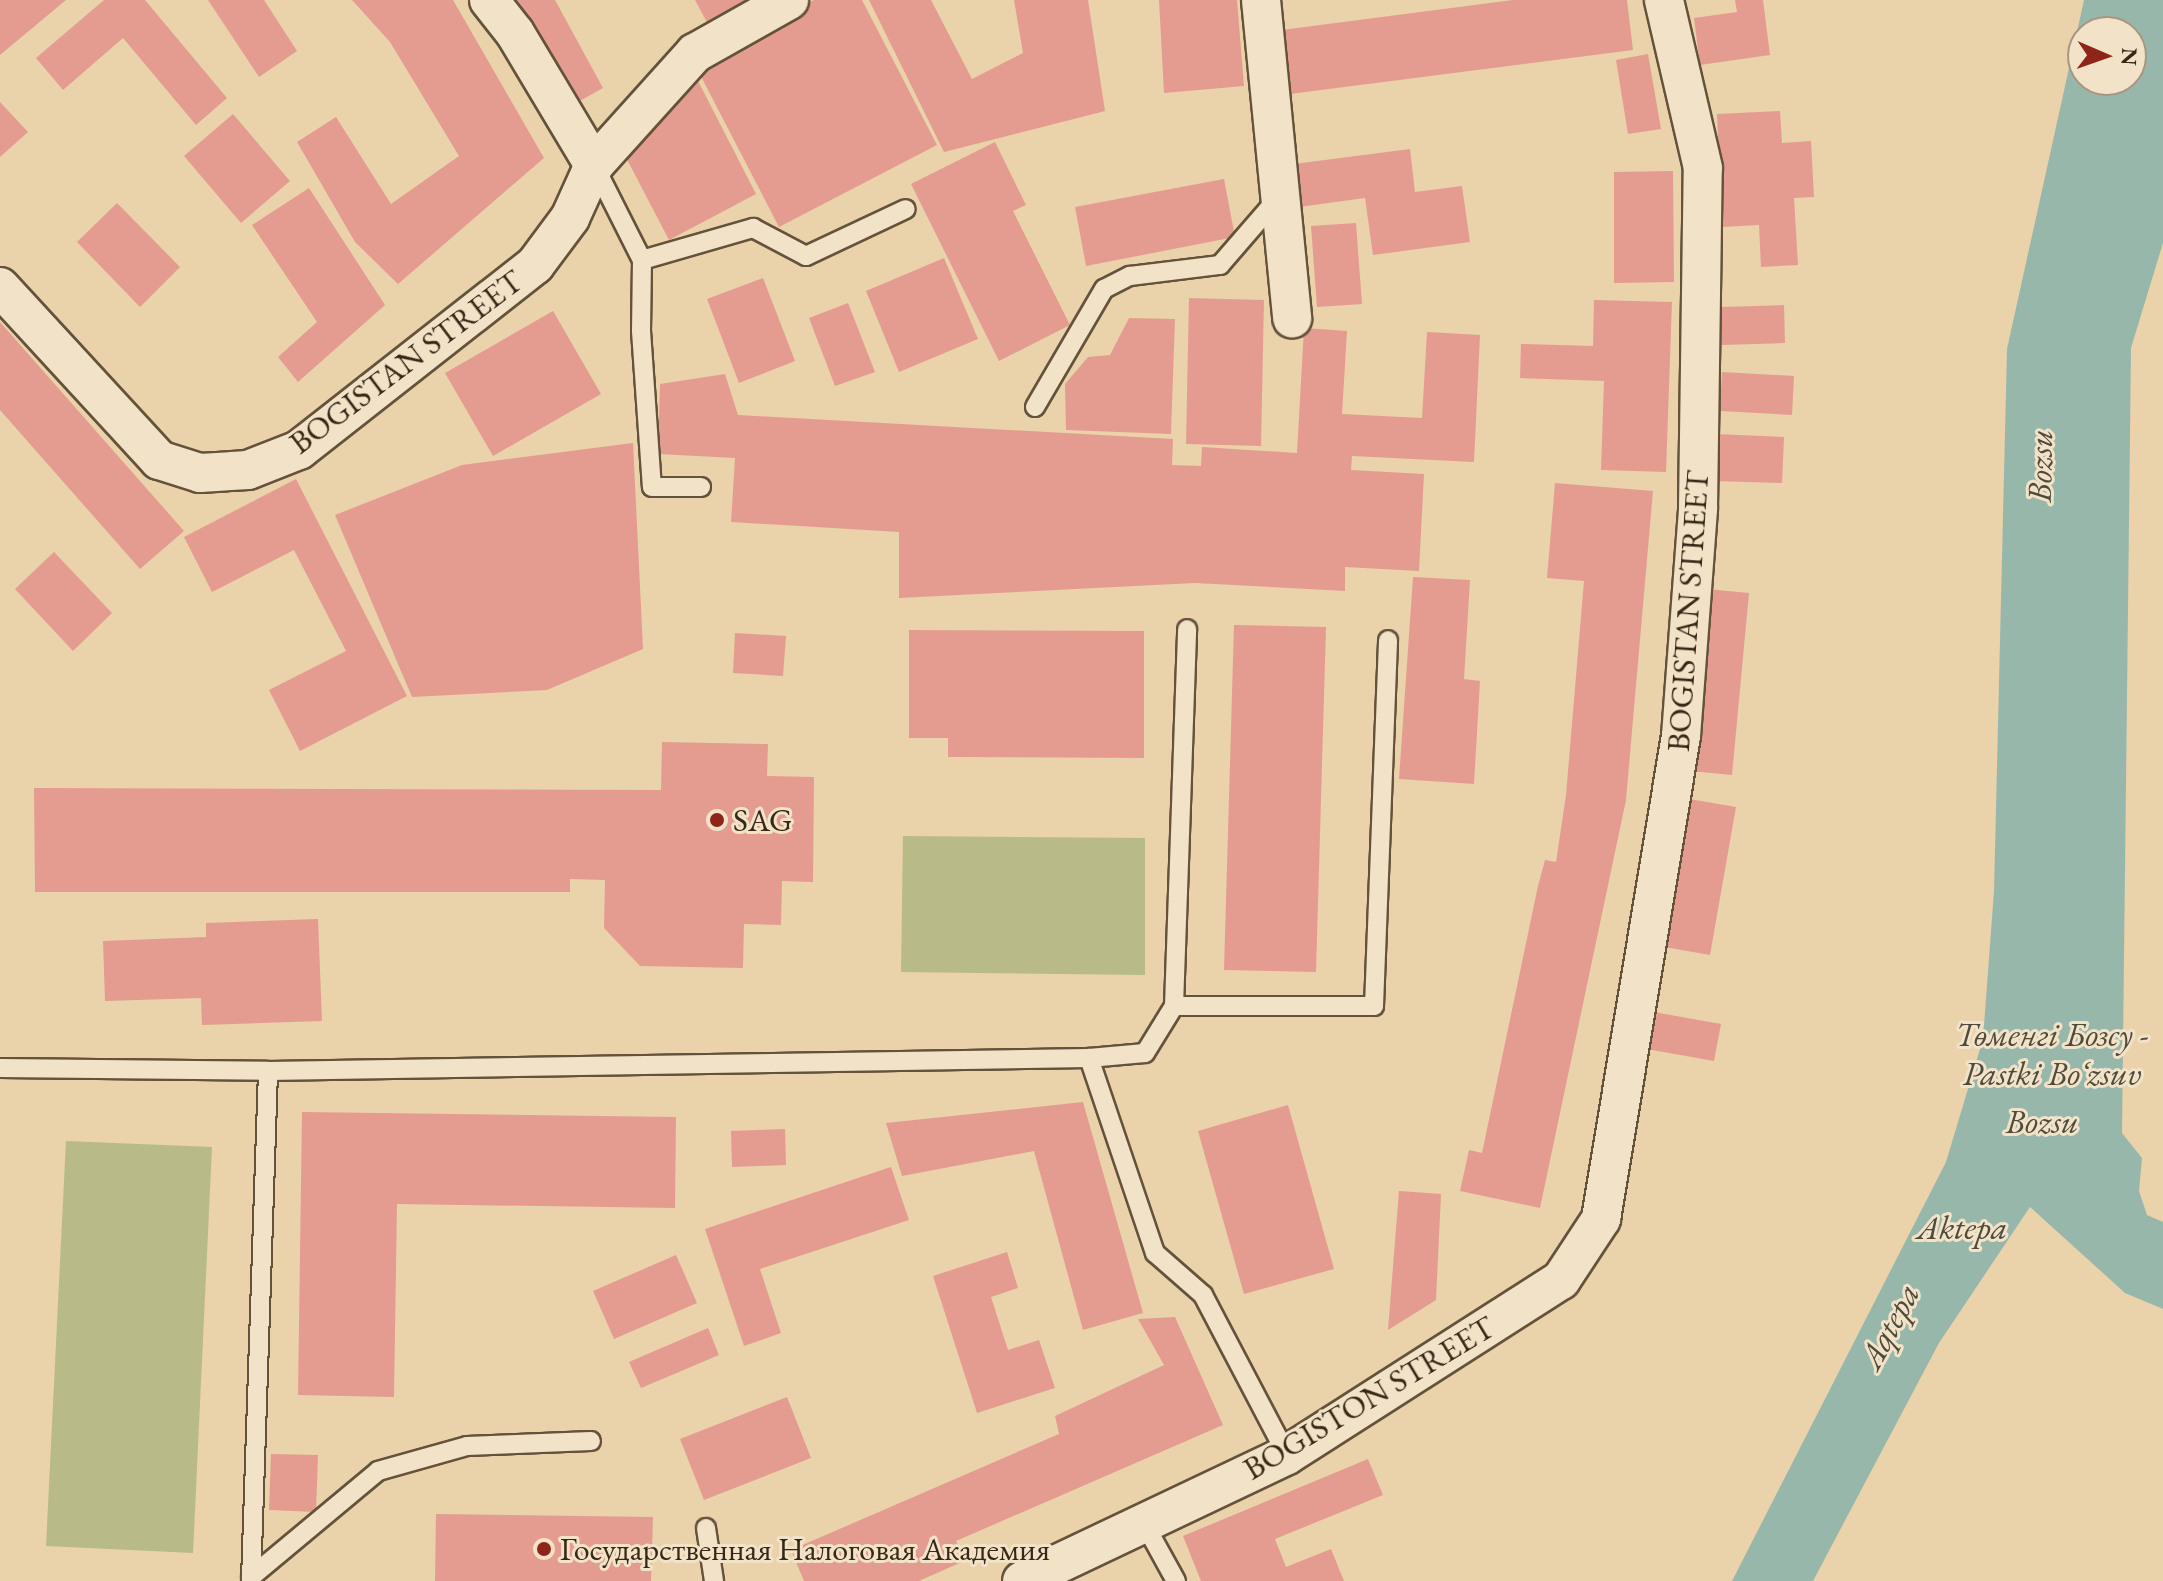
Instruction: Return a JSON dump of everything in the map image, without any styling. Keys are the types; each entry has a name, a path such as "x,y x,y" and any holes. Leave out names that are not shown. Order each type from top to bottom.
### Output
{"street":[{"path":"489,0 515,33 594,165"},
{"name":"BOGISTAN STREET","path":"0,287 159,460 200,473 248,470 299,450 535,265 570,218 594,165 695,53 789,0"},
{"path":"1261,0 1292,318"},
{"name":"BOGISTAN STREET","path":"1287,1455 1561,1280 1601,1219 1681,736 1698,508 1703,168 1664,0"},
{"name":"BOGISTON STREET","path":"1022,1581 1287,1455"}],"lane":[{"path":"594,165 642,260 641,331 652,487 701,487"},
{"path":"1035,407 1104,289 1130,276 1220,265 1280,196"},
{"path":"642,260 753,228 806,256 906,209"},
{"path":"0,1068 268,1071 1089,1058 1145,1053 1174,1006 1187,629"},
{"path":"1174,1006 1374,1006 1388,640"},
{"path":"1089,1058 1155,1253 1203,1295 1287,1455"},
{"path":"251,1579 268,1071"},
{"path":"251,1579 378,1471 467,1446 591,1441"},
{"path":"1144,1523 1176,1581"},
{"path":"706,1528 714,1581"}],"green space":[{"path":"903,836 1145,838 1145,975 901,972"},
{"path":"66,1141 212,1147 193,1553 46,1546"}],"water":[{"name":"Төменгі Бозсу - Pastki Boʻzsuv","path":"2084,0 2163,0 2163,243 2131,348 2122,1133 2142,1158 2139,1191 2147,1215 2163,1222 2163,1309 2125,1293 2030,1207 1939,1343 1813,1581 1732,1581 1946,1162 1983,1039 1994,891 2007,349 2067,77 2067,96 2147,96 2147,16 2080,16"}],"building":[{"path":"0,0 66,0 0,55"},
{"path":"104,0 145,0 227,98 196,125 123,38 63,90 36,58"},
{"path":"208,0 264,0 297,51 259,77"},
{"path":"352,0 453,0 544,158 398,284 355,242 297,142 336,117 391,204 459,156 390,42"},
{"path":"514,0 555,0 603,88 571,106"},
{"path":"695,0 759,0 709,26"},
{"path":"814,0 862,0 937,145 779,227 694,63"},
{"path":"869,0 931,0 972,79 1023,53 1014,0 1088,0 1105,111 944,152"},
{"path":"1159,0 1237,0 1244,86 1164,93"},
{"path":"1513,0 1627,0 1633,50 1282,95 1274,31"},
{"path":"1735,0 1763,0 1770,55 1700,65 1694,18 1737,12"},
{"path":"1648,54 1661,129 1628,134 1616,60"},
{"path":"696,77 756,194 669,240 620,146"},
{"path":"0,102 28,132 0,157"},
{"path":"1780,111 1782,143 1811,141 1814,197 1794,198 1798,265 1761,267 1759,225 1722,227 1717,114"},
{"path":"233,114 290,181 241,223 184,156"},
{"path":"995,142 1026,205 1013,211 1070,325 999,361 911,184"},
{"path":"1410,149 1415,192 1462,186 1470,242 1373,255 1365,198 1299,207 1294,164"},
{"path":"1673,171 1674,282 1614,283 1614,172"},
{"path":"1224,179 1235,237 1086,266 1075,207"},
{"path":"309,188 385,305 298,382 278,357 317,322 252,225"},
{"path":"117,203 180,267 140,307 77,242"},
{"path":"1356,223 1362,304 1317,307 1311,226"},
{"path":"944,258 978,339 899,372 866,291"},
{"path":"763,278 795,361 739,383 707,299"},
{"path":"1189,298 1264,300 1261,446 1186,444"},
{"path":"1594,300 1672,302 1666,472 1601,470 1604,381 1520,378 1521,344 1593,346"},
{"path":"848,303 875,372 835,386 809,318"},
{"path":"1784,305 1785,343 1722,345 1722,307"},
{"path":"553,311 601,394 493,456 445,373"},
{"path":"1129,318 1175,319 1171,434 1066,430 1065,384 1088,357 1110,355"},
{"path":"0,322 184,531 140,569 0,410"},
{"path":"1304,328 1347,331 1342,414 1422,418 1427,332 1480,335 1474,462 1352,456 1351,470 1424,474 1419,571 1345,567 1345,591 1195,583 899,598 899,532 731,522 735,458 658,454 660,384 725,374 738,415 1173,439 1172,465 1201,466 1202,447 1297,453"},
{"path":"1722,372 1794,376 1792,415 1720,411"},
{"path":"1715,434 1784,437 1782,483 1713,481"},
{"path":"633,443 643,649 547,690 412,697 335,515 462,465"},
{"path":"296,479 407,696 300,751 269,690 346,651 294,550 212,592 184,537"},
{"path":"1555,483 1653,491 1626,800 1540,1208 1460,1191 1469,1150 1482,1153 1538,886 1545,860 1556,862 1566,795 1584,581 1547,578"},
{"path":"54,552 112,613 73,651 15,589"},
{"path":"1413,577 1470,580 1464,679 1480,681 1474,784 1399,779"},
{"path":"1707,589 1749,593 1732,775 1690,771"},
{"path":"1234,625 1326,627 1316,972 1224,970"},
{"path":"909,630 1144,631 1144,758 948,757 948,738 909,738"},
{"path":"735,633 786,636 783,676 733,673"},
{"path":"662,742 768,744 767,776 814,777 813,882 782,881 781,925 744,924 743,968 640,966 604,928 605,880 570,879 570,892 35,892 34,788 661,790"},
{"path":"1678,797 1736,807 1710,955 1653,945"},
{"path":"318,919 322,1021 202,1025 201,998 105,1001 103,941 206,937 206,923"},
{"path":"1648,1011 1721,1024 1714,1061 1641,1048"},
{"path":"1083,1102 1143,1313 1083,1330 1034,1151 902,1176 886,1123"},
{"path":"1288,1105 1334,1269 1244,1294 1198,1131"},
{"path":"302,1112 676,1117 675,1208 397,1204 394,1397 298,1395"},
{"path":"785,1129 786,1165 732,1167 731,1131"},
{"path":"891,1167 909,1220 760,1269 781,1333 744,1346 705,1229"},
{"path":"1399,1191 1441,1194 1436,1300 1388,1330"},
{"path":"1007,1252 1018,1288 991,1297 1008,1350 1039,1340 1055,1388 977,1413 933,1276"},
{"path":"676,1255 697,1303 614,1339 593,1291"},
{"path":"1175,1317 1223,1425 956,1541 964,1561 919,1581 804,1581 791,1550 1059,1434 1055,1416 1164,1365 1138,1319"},
{"path":"708,1328 719,1355 641,1388 629,1362"},
{"path":"787,1397 811,1458 704,1500 680,1439"},
{"path":"271,1454 318,1455 316,1512 269,1510"},
{"path":"1368,1459 1383,1495 1275,1539 1286,1567 1331,1549 1344,1581 1201,1581 1183,1536"},
{"name":"Государственная Налоговая Академия","path":"436,1514 653,1517 651,1581 435,1581"}],"place":[{"name":"SAG","path":"717,820"},
{"name":"Государственная Налоговая Академия","path":"544,1549"}],"water label":[{"name":"Bozsu","path":"2040,466"},
{"name":"Bozsu","path":"2042,1122"},
{"name":"Aktepa","path":"1962,1228"},
{"name":"Aqtepa","path":"1889,1326"}]}
